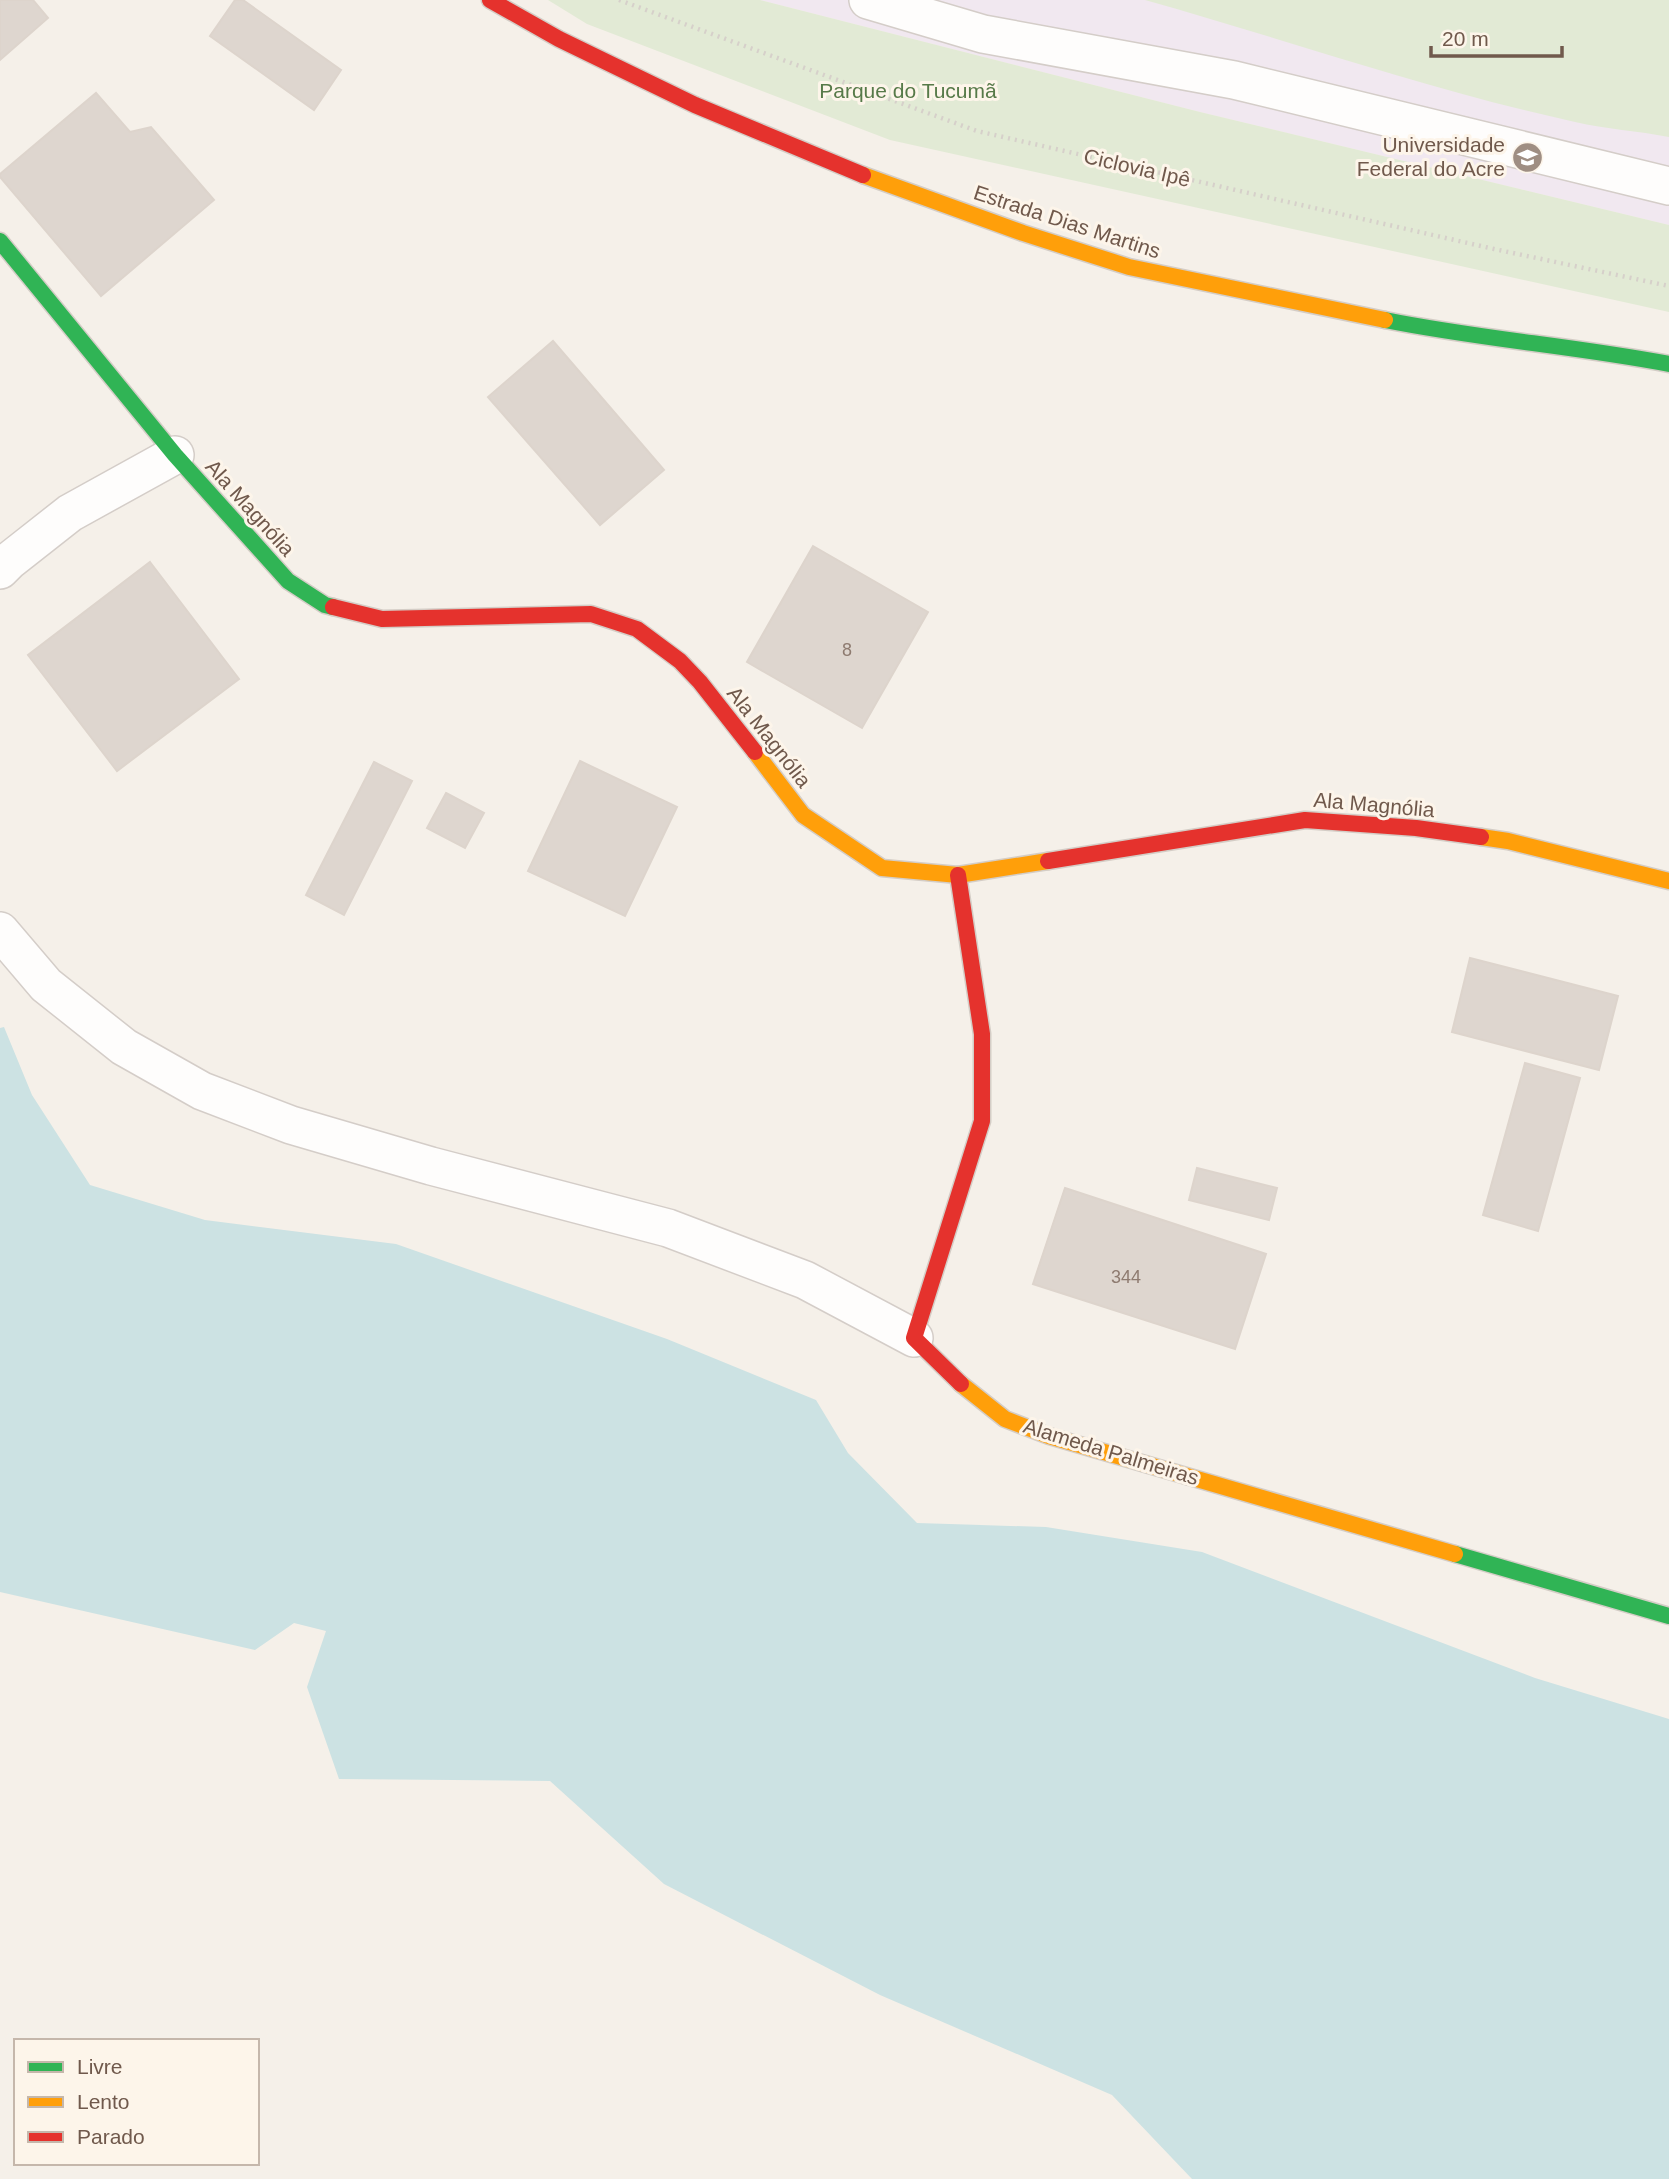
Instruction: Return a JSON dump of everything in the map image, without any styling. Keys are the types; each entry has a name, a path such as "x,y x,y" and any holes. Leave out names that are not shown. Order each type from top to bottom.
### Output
{"street":[{"name":"Estrada Dias Martins","path":"490,0 559,39 732,120 865,176 1023,233 1129,267 1426,328 1669,364"},
{"path":"868,0 983,34 1234,80 1669,186"},
{"name":"Ala Magnólia","path":"0,241 175,455 288,581 325,605 382,619 591,614 637,629 680,661 700,682 803,815 882,868 958,875 1305,820 1416,828 1508,841 1669,881"},
{"path":"0,570 70,513 175,455"},
{"path":"0,932 46,985 115,1039 202,1091 291,1125 431,1166 668,1228 805,1280 914,1338 982,1121 982,1034 958,875"},
{"name":"Alameda Palmeiras","path":"914,1338 967,1389 1004,1419 1049,1436 1669,1616"}],"path":[{"name":"Ciclovia Ipê","path":"619,0 977,131 1480,246 1669,286"}],"shaded area":[{"name":"Universidade Federal do Acre","path":"760,0 1669,0 1669,225 1200,112"},
{"path":"4,1027 32,1095 90,1185 205,1220 396,1244 667,1339 816,1400 848,1453 917,1523 1046,1527 1202,1552 1535,1678 1669,1719 1669,2179 1192,2179 1112,2095 880,1995 664,1884 550,1781 339,1779 307,1687 326,1631 294,1623 255,1650 0,1592 0,1028"}],"green space":[{"name":"Parque do Tucumã","path":"548,0 760,0 1200,112 1669,225 1669,312 890,140 587,24"},
{"path":"1145,0 1669,0 1669,137 1575,122 1466,95"}],"building":[{"path":"0,0 33,0 48,18 0,60"},
{"path":"235,0 243,0 341,70 314,110 210,36"},
{"path":"96,93 130,132 151,127 214,200 101,296 0,177 0,174"},
{"path":"553,341 664,470 600,525 488,397"},
{"path":"813,546 928,612 862,728 747,662"},
{"path":"150,562 239,679 117,771 28,655"},
{"path":"580,761 677,807 625,916 528,871"},
{"path":"374,762 412,781 344,915 306,895"},
{"path":"446,793 484,813 465,848 427,828"},
{"path":"1470,958 1618,996 1599,1070 1452,1032"},
{"path":"1525,1063 1580,1078 1538,1231 1483,1215"},
{"path":"1197,1168 1277,1188 1269,1220 1189,1200"},
{"path":"1065,1188 1266,1254 1235,1349 1033,1284"}],"traffic: fast":[{"path":"0,241 175,455 288,581 325,605 333,607"},
{"path":"1385,320 1669,364"},
{"path":"1455,1554 1669,1616"}],"traffic: slow":[{"path":"863,175 1023,233 1129,267 1385,320"},
{"path":"755,752 803,815 882,868 958,875 1048,861"},
{"path":"1481,837 1508,841 1669,881"},
{"path":"961,1384 1005,1419 1049,1436 1455,1554"}],"traffic: jam":[{"path":"490,0 559,39 695,105 863,175"},
{"path":"333,607 382,619 591,614 637,629 680,661 755,752"},
{"path":"1048,861 1305,820 1416,828 1481,837"},
{"path":"958,875 982,1034 982,1121 914,1338 961,1384"}],"place":[{"name":"Universidade Federal do Acre","path":"1528,157"}]}
